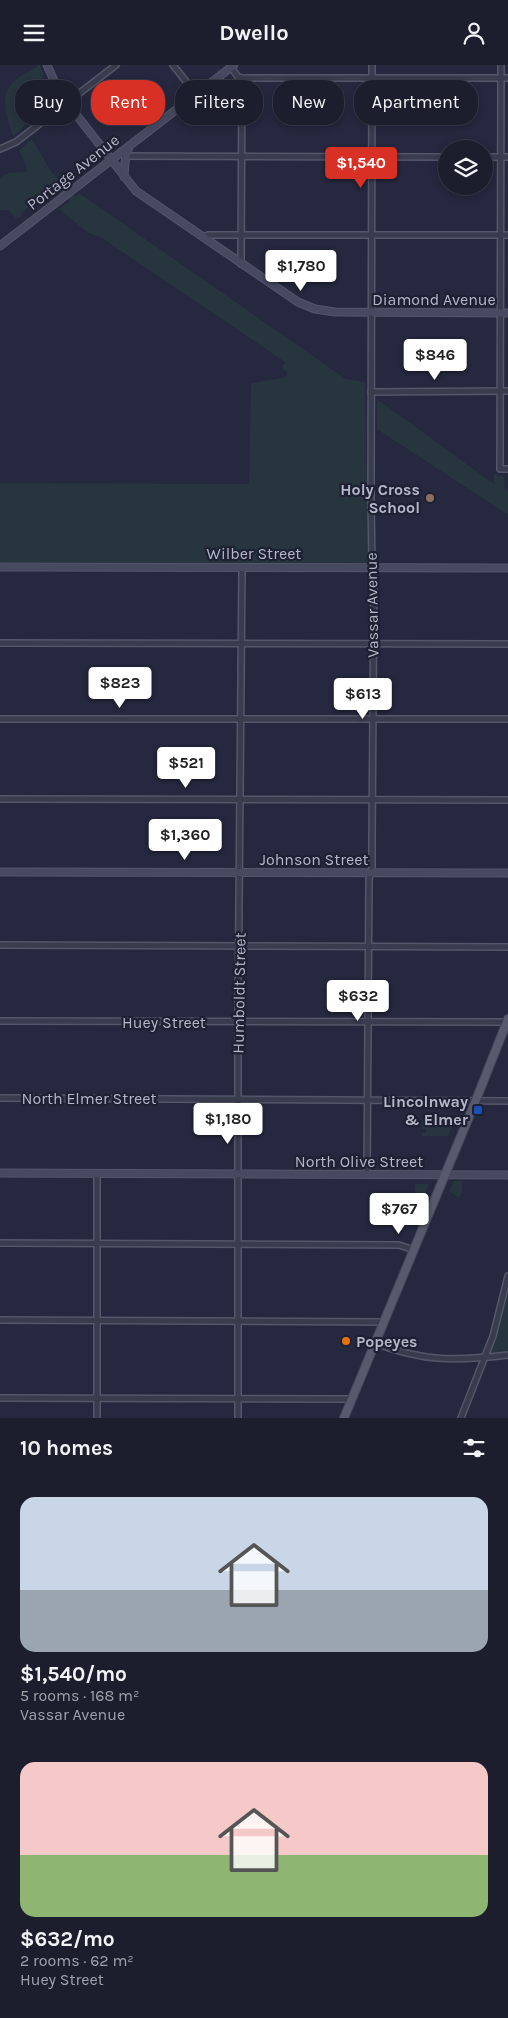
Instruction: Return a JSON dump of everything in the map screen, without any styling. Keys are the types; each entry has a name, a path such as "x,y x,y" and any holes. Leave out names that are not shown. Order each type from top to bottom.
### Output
{"main road":[{"path":"344,1418 508,1021"}],"street":[{"name":"Diamond Avenue","path":"47,65 53,80"},
{"path":"81,92 116,65"},
{"path":"173,65 185,80"},
{"name":"Vassar Avenue","path":"367,1174 369,879 371,873 373,719 372,65"},
{"path":"501,65 500,235 504,313 500,391 500,469 508,469"},
{"path":"232,66 238,77 242,78 508,78"},
{"name":"Portage Avenue","path":"214,80 232,66"},
{"path":"241,264 242,78"},
{"name":"Portage Avenue","path":"0,246 56,201 111,160 122,155 129,146 175,110"},
{"name":"Diamond Avenue","path":"81,121 124,177 143,197 306,306 324,311 371,313 504,313"},
{"path":"0,149 10,146 39,125"},
{"path":"124,177 122,155 438,157"},
{"path":"493,157 508,157"},
{"path":"202,237 208,235 508,235"},
{"path":"371,392 508,391"},
{"name":"Wilber Street","path":"0,567 508,568"},
{"name":"Humboldt Street","path":"238,1418 238,1022 242,567"},
{"path":"0,643 508,644"},
{"path":"0,719 508,719"},
{"path":"0,799 508,800"},
{"name":"Johnson Street","path":"0,872 508,873"},
{"path":"0,945 508,947"},
{"name":"Huey Street","path":"0,1021 368,1023 508,1021"},
{"name":"North Elmer Street","path":"0,1098 508,1101"},
{"name":"North Olive Street","path":"0,1173 508,1175"},
{"path":"97,1174 97,1418"},
{"path":"0,1243 399,1245 414,1250"},
{"path":"461,1418 485,1359 500,1311 508,1276"},
{"path":"0,1320 384,1322"},
{"path":"375,1343 394,1351 424,1358 485,1359 508,1355"},
{"path":"0,1398 352,1399"}],"shaded area":[{"path":"37,65 40,65 44,77 39,80 15,80 24,74 36,68"},
{"path":"15,80 15,125 25,126 13,136 5,102 9,87"},
{"path":"32,139 52,173 66,185 63,189 76,196 79,193 346,379 365,382 368,563 0,562 0,483 249,484 251,383 287,377 287,372 282,367 285,362 102,238 87,232 59,209 70,201 58,193 52,197 45,192 20,217 16,218 8,210 0,210 0,178 10,173 28,171 19,150"},
{"path":"377,399 494,484 494,473 504,476 505,489 508,491 508,515 377,429"},
{"path":"422,1120 455,1120 448,1136 422,1136 422,1133 426,1133 426,1129 422,1129"},
{"path":"454,1181 462,1181 462,1191 459,1198 449,1191"},
{"path":"415,1184 429,1184 416,1215 415,1214"},
{"path":"508,1282 508,1353 493,1355 490,1351"}],"place":[{"name":"Holy Cross School","path":"430,498"},
{"name":"Lincolnway & Elmer","path":"478,1110"},
{"name":"Popeyes","path":"346,1341"}]}
